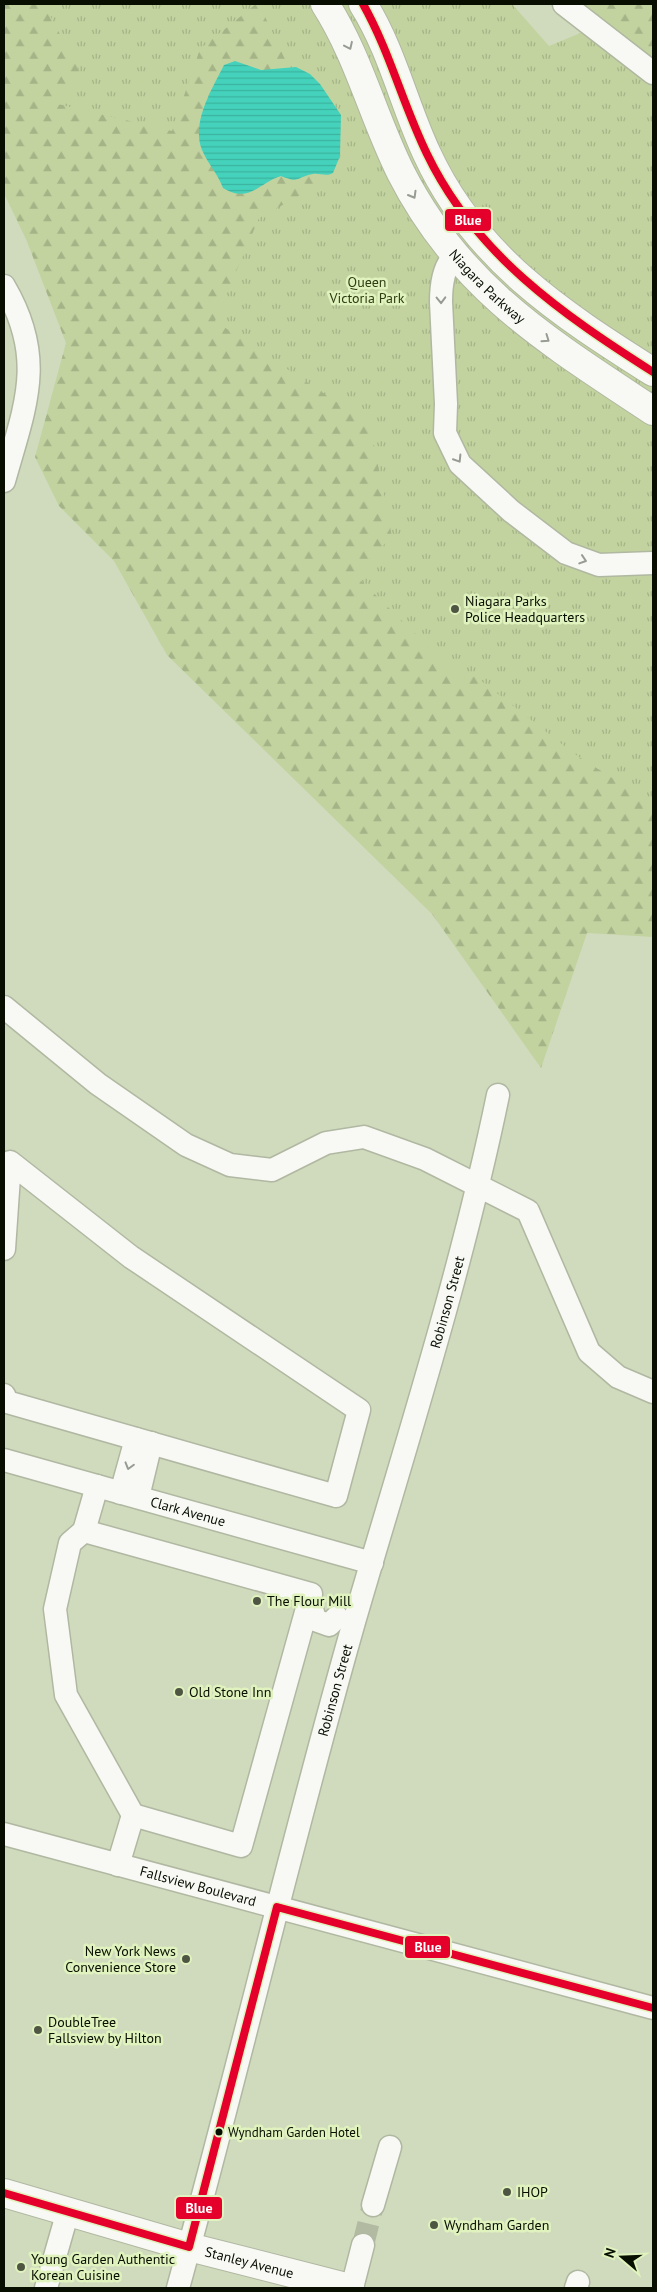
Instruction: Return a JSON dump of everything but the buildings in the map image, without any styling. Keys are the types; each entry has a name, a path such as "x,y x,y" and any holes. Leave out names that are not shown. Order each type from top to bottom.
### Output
{"main road":[{"name":"Niagara Parkway","path":"325,4 346,40 401,173 427,218 455,256 487,290 522,322 653,411"},
{"name":"Niagara Parkway","path":"363,4 390,61 428,156 445,188 469,223 499,259 532,289 583,326 653,372"},
{"name":"Stanley Avenue","path":"4,2193 189,2247 351,2288"}],"street":[{"path":"564,4 653,73"},
{"path":"455,256 448,261 441,287 441,302 446,404 445,433 460,464 511,511 566,554 599,565 653,563"},
{"path":"4,286 25,332 29,357 29,381 4,481"},
{"path":"4,1007 98,1084 186,1145 230,1165 272,1170 326,1143 364,1137 425,1158 528,1210 589,1352 618,1377 653,1392"},
{"name":"Robinson Street","path":"178,2288 277,1908 346,1620 372,1563 446,1314 479,1185 498,1095"},
{"path":"4,1249 10,1162 131,1257 359,1410 336,1496 7,1402 4,1395"},
{"path":"129,1495 144,1441"},
{"name":"Clark Avenue","path":"4,1460 372,1563"},
{"path":"84,1532 311,1594 309,1609 241,1846 133,1815 66,1695 55,1609 70,1544 84,1532 97,1486"},
{"path":"309,1609 320,1604 335,1609 346,1620"},
{"path":"118,1865 133,1815"},
{"name":"Fallsview Boulevard","path":"4,1834 653,2008"},
{"path":"373,2206 390,2147"},
{"path":"46,2288 68,2212"},
{"path":"351,2288 363,2245"}],"green space":[{"name":"Queen Victoria Park","path":"4,4 512,4 549,46 583,32 591,34 653,84 653,937 26,239 4,193"},
{"path":"4,4 44,4 83,78 49,102 172,131 200,49 256,4 259,4 339,174 259,218 215,321 370,424 392,537 354,574 464,681 475,676 573,753 653,804 653,937 587,933 541,1068 432,914 167,655 114,561 59,506 35,457 66,343 26,239 4,193"},
{"path":"576,4 653,4 653,64"}],"water":[{"path":"235,61 261,70 296,67 310,74 320,84 341,115 340,156 333,173 328,175 313,174 295,180 281,176 254,191 240,194 223,188 202,150 199,140 199,129 204,106 224,65"}],"tunnel":[{"path":"363,2245 373,2205"}],"transit line":[{"name":"Blue","path":"363,4 373,22 427,154 447,190 470,222 496,252 554,304 586,328 653,372"},
{"name":"Blue","path":"4,2193 189,2247 277,1907 653,2008"}],"place":[{"name":"Niagara Parks Police Headquarters","path":"455,609"},
{"name":"The Flour Mill","path":"257,1601"},
{"name":"Old Stone Inn","path":"179,1692"},
{"name":"New York News Convenience Store","path":"186,1959"},
{"name":"DoubleTree Fallsview by Hilton","path":"38,2030"},
{"name":"Wyndham Garden Hotel","path":"219,2132"},
{"name":"IHOP","path":"507,2192"},
{"name":"Wyndham Garden","path":"434,2225"},
{"name":"Young Garden Authentic Korean Cuisine","path":"21,2267"}]}
